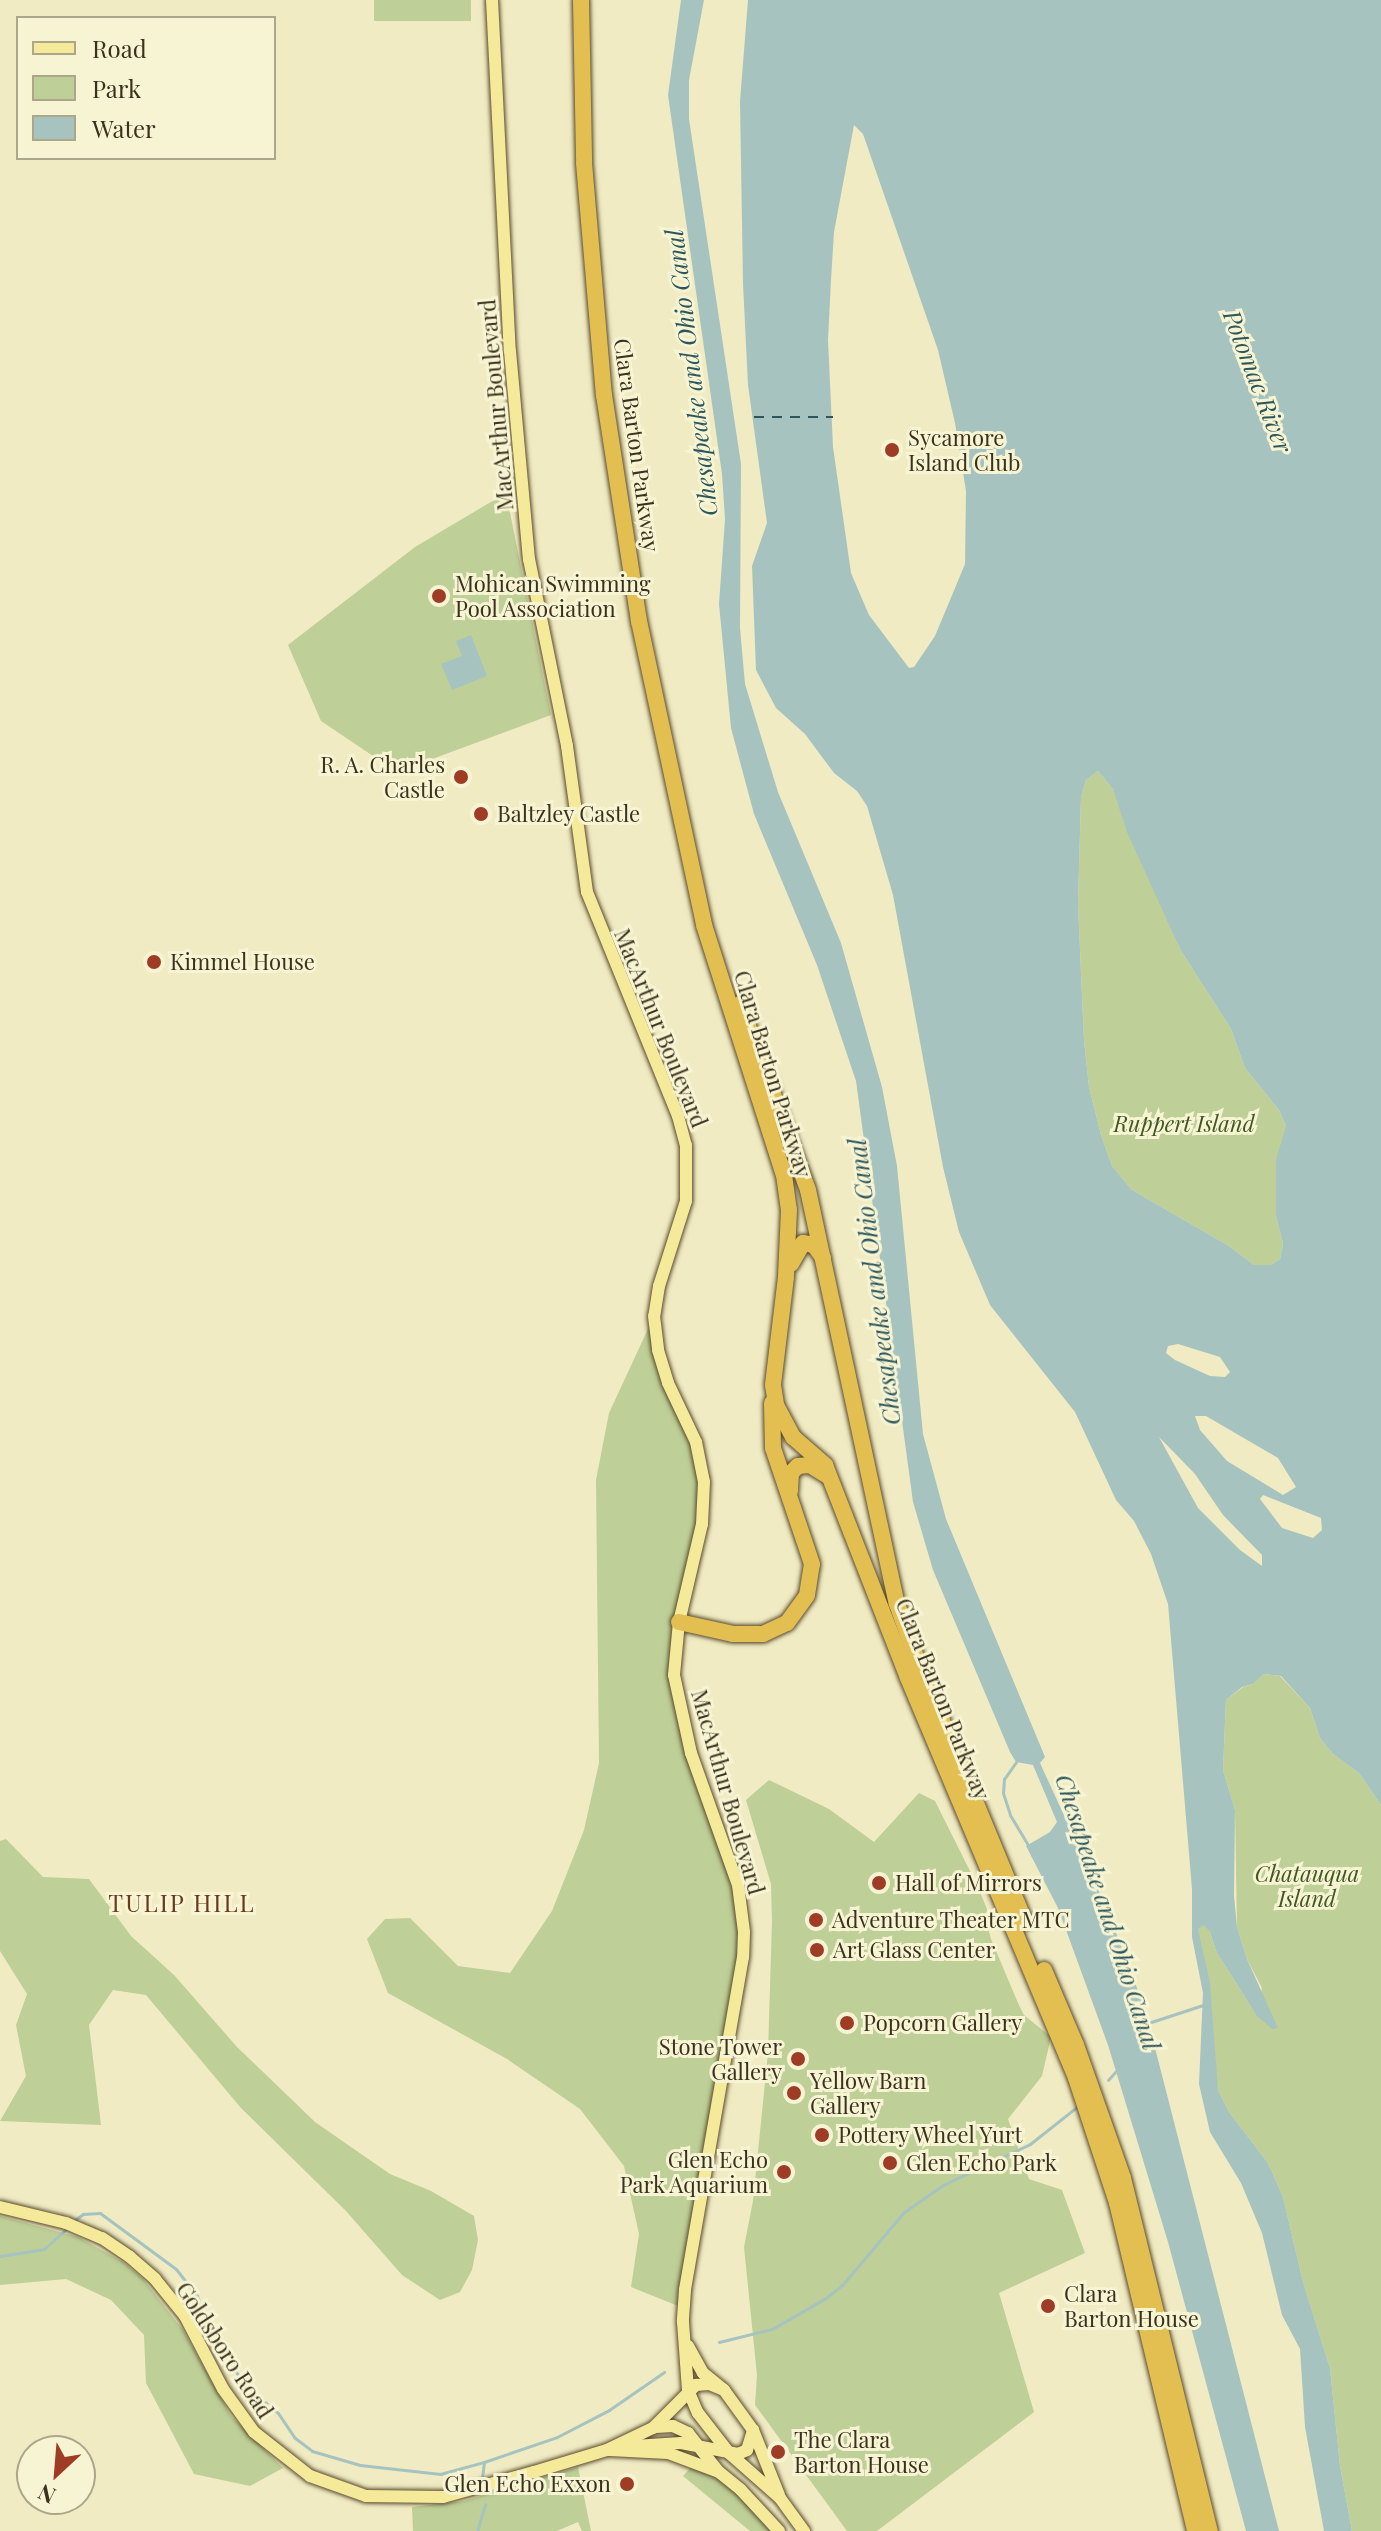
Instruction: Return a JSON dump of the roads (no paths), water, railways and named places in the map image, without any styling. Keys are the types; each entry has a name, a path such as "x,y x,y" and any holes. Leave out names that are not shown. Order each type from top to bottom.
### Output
{"highway":[{"name":"Clara Barton Parkway","path":"581,0 584,163 604,395 639,621 704,925 784,1175 789,1210 786,1277 773,1385 776,1405 785,1426 825,1465 908,1678 1076,2078 1117,2203 1195,2531"},
{"name":"Clara Barton Parkway","path":"698,890 808,1190 897,1604 965,1780 1076,2045 1123,2178 1210,2531"},
{"path":"786,1277 795,1251 803,1243 817,1248 826,1265"},
{"path":"679,1622 750,1635 777,1629 795,1615 807,1595 812,1564 772,1438 773,1385"},
{"path":"792,1501 789,1480 798,1466 810,1465 831,1480"},
{"path":"897,1604 935,1680"},
{"path":"960,1749 965,1780"}],"main road":[{"name":"MacArthur Boulevard","path":"492,0 510,351 529,559 567,746 587,892 678,1116 686,1145 686,1201 659,1286 654,1316 658,1350 668,1383 696,1442 704,1482 702,1524 679,1622 674,1675 682,1721 738,1885 744,1932 743,1957 685,2290 683,2336 688,2390 698,2413 729,2453 780,2498 804,2531"},
{"name":"Goldsboro Road","path":"0,2207 71,2225 111,2244 155,2279 185,2316 247,2424 291,2464 329,2485 385,2499 443,2497 607,2450 652,2443 698,2445 729,2453"},
{"name":"MacArthur Boulevard","path":"683,2336 703,2373 724,2390 753,2430 780,2498"},
{"path":"688,2390 703,2383 724,2390"},
{"name":"Goldsboro Road","path":"607,2450 653,2428 688,2390"},
{"path":"653,2428 680,2428 779,2531"},
{"path":"729,2453 747,2450 753,2430"},
{"path":"607,2450 668,2453 719,2472"}],"water":[{"name":"Chesapeake and Ohio Canal","path":"681,0 704,0 689,80 689,119 741,464 740,628 745,684 778,792 841,943 882,1087 897,1166 923,1434 946,1519 1045,1757 1040,1763 1107,1909 1145,2009 1279,2531 1246,2531 1168,2242 1108,2045 1058,1908 1026,1846 1050,1832 1057,1822 1033,1765 1016,1762 1010,1752 933,1570 913,1502 856,1081 817,965 754,814 731,728 719,604 725,519 722,474 668,95"},
{"name":"Potomac River","path":"748,0 1381,0 1381,1805 1359,1773 1333,1754 1320,1738 1310,1708 1281,1676 1264,1674 1253,1684 1242,1687 1226,1700 1223,1770 1235,1810 1234,1896 1237,1927 1247,1959 1278,2028 1272,2029 1256,2015 1216,1951 1210,1932 1204,1925 1198,1929 1210,1983 1218,2090 1229,2112 1268,2163 1283,2197 1303,2282 1330,2368 1340,2466 1352,2531 1324,2531 1305,2427 1300,2349 1282,2315 1262,2233 1241,2183 1210,2132 1199,2084 1203,1993 1192,1937 1192,1889 1168,1604 1151,1554 1134,1521 1116,1500 1075,1412 990,1305 959,1232 943,1167 893,895 867,806 857,791 834,773 805,734 776,708 756,670 752,566 767,523 748,385 740,101","holes":["854,125 863,134 938,350 955,423 966,491 965,564 935,636 914,667 909,668 869,615 851,573 833,447 828,340 834,232","1098,771 1113,789 1127,832 1180,949 1231,1029 1245,1068 1279,1110 1286,1126 1276,1160 1276,1216 1283,1244 1280,1259 1271,1265 1254,1265 1229,1246 1132,1190 1112,1166 1089,1087 1084,1040 1078,904 1081,797 1086,780","1178,1344 1220,1357 1230,1372 1225,1377 1210,1376 1166,1353 1168,1346","1195,1416 1206,1416 1278,1458 1296,1487 1283,1495 1227,1461 1200,1430","1159,1437 1195,1474 1223,1515 1262,1555 1262,1566 1240,1550 1198,1508","1263,1495 1321,1518 1322,1530 1313,1538 1282,1528 1260,1499"]},
{"path":"471,635 487,676 452,690 441,664 462,656 456,641"}],"waterway":[{"path":"1016,1762 1004,1779 1003,1793 1010,1815 1028,1845"},
{"name":"Chesapeake and Ohio Canal","path":"1145,2024 1203,2005"},
{"path":"1108,2080 1116,2071"},
{"path":"719,2342 772,2329 826,2298 843,2284 904,2212 943,2185 1030,2144 1078,2106"},
{"path":"72,2222 83,2214 100,2213 176,2269 197,2296 218,2347 246,2386 278,2413 295,2438 312,2451 360,2465 440,2474 484,2462 557,2437 609,2410 664,2372"},
{"path":"0,2256 44,2249 67,2228"},
{"path":"482,2478 484,2462"},
{"path":"477,2531 485,2504"}],"place":[{"name":"Sycamore Island Club","path":"892,450"},
{"name":"Mohican Swimming Pool Association","path":"439,596"},
{"name":"R. A. Charles Castle","path":"461,777"},
{"name":"Baltzley Castle","path":"481,814"},
{"name":"Kimmel House","path":"154,962"},
{"name":"Hall of Mirrors","path":"879,1883"},
{"name":"Adventure Theater MTC","path":"816,1920"},
{"name":"Art Glass Center","path":"817,1950"},
{"name":"Popcorn Gallery","path":"847,2023"},
{"name":"Stone Tower Gallery","path":"798,2059"},
{"name":"Yellow Barn Gallery","path":"794,2093"},
{"name":"Pottery Wheel Yurt","path":"822,2135"},
{"name":"Glen Echo Park","path":"890,2163"},
{"name":"Glen Echo Park Aquarium","path":"784,2172"},
{"name":"Clara Barton House","path":"1048,2306"},
{"name":"The Clara Barton House","path":"778,2452"},
{"name":"Glen Echo Exxon","path":"627,2484"}],"district":[{"name":"TULIP HILL","path":"182,1903"}],"park label":[{"name":"Ruppert Island","path":"1184,1124"},
{"name":"Chatauqua Island","path":"1307,1886"}]}
